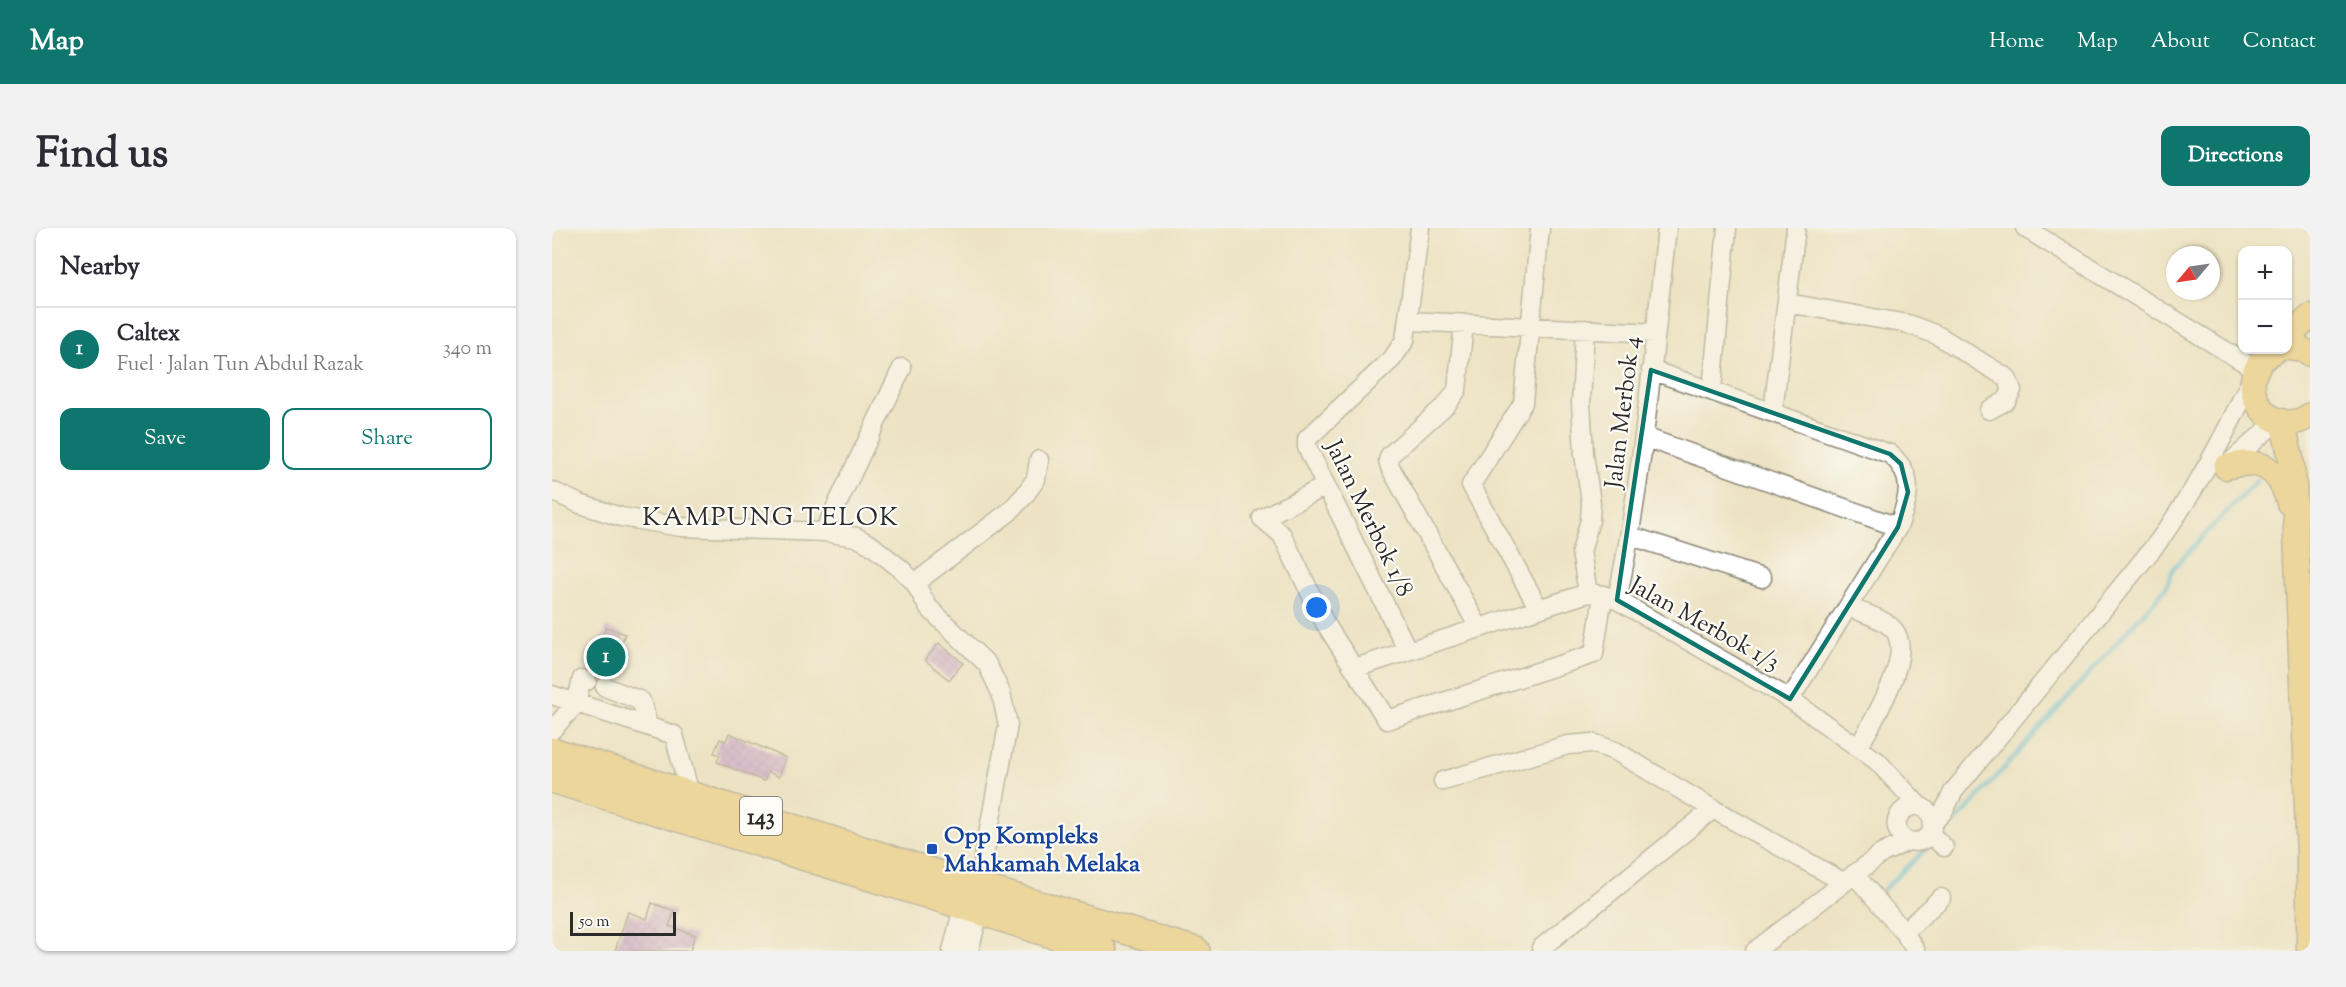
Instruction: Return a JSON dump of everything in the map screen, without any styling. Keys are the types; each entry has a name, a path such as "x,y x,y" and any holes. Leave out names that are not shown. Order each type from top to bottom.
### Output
{"highway":[{"name":"143","path":"552,751 690,794 976,892 1103,951"},
{"name":"143","path":"552,779 1196,951"}],"main road":[{"path":"2292,333 2310,316"},
{"path":"2310,354 2301,349 2268,358 2252,389 2255,400 2262,410 2280,420 2294,422 2310,415"},
{"path":"2280,420 2292,466 2309,858 2309,951"},
{"path":"2226,467 2241,462 2256,463 2278,476 2286,491 2295,526"}],"street":[{"name":"Jalan Merbok 1/8","path":"1408,651 1307,447 1307,439 1400,350 1406,340 1420,228"},
{"path":"1539,609 1471,485 1523,403 1540,228"},
{"name":"Jalan Merbok 4","path":"1603,596 1631,536 1667,228"},
{"path":"1712,390 1727,228"},
{"path":"1773,411 1796,228"},
{"path":"1901,830 1920,841 1927,818 1947,806 1953,792 2158,542 2186,504 2268,358 2025,228"},
{"path":"1787,303 1908,324 1937,335 2007,378 2012,390 2006,401 1989,410"},
{"path":"1408,321 1655,333"},
{"path":"1464,324 1457,390 1447,404 1390,455 1388,460 1479,628"},
{"path":"1326,486 1262,518 1282,535 1325,623 1387,720 1594,654 1603,596 1581,552 1590,520 1591,503 1584,454 1581,404 1585,329"},
{"path":"824,532 902,368"},
{"path":"1651,370 1890,454 1901,464 1907,477 1908,492 1905,509 1898,527 1790,699"},
{"path":"2186,504 2280,420"},
{"path":"1644,437 1898,527"},
{"path":"915,583 1009,512 1036,479 1039,460"},
{"path":"552,491 580,504 621,517 681,527 824,532 856,537 870,545 915,583 928,607 987,664 1001,693 1008,725 976,892 969,951"},
{"path":"1631,536 1762,578"},
{"path":"1355,668 1539,609 1603,596"},
{"name":"Jalan Merbok 1/3","path":"1603,596 1790,699 1859,747 1877,761 1927,818 1944,848"},
{"path":"1848,607 1885,622 1894,629 1899,639 1898,669 1859,747"},
{"path":"552,730 576,704 582,679 587,681"},
{"path":"605,687 642,701 648,726"},
{"path":"552,695 674,735 690,794"},
{"path":"1443,781 1568,745 1593,743 1617,752 1713,809 1849,878 1904,932 1917,951"},
{"name":"Jalan Merbok 1/3","path":"1877,761 1889,788 1901,830"},
{"path":"1755,951 1881,854 1901,830 1902,811 1913,806 1927,818"},
{"path":"1541,948 1713,809"},
{"path":"952,951 976,892"},
{"path":"1904,932 1941,898"}],"highlighted area":[{"path":"1651,370 1890,454 1901,464 1908,492 1898,527 1790,699 1617,600"}],"building":[{"path":"606,627 625,634 609,676 598,678 591,670"},
{"path":"939,643 963,663 949,680 925,660"},
{"path":"729,733 786,758 779,777 768,772 764,781 717,762 720,755 714,753 720,739 726,741"},
{"path":"652,903 675,911 669,926 695,935 690,951 615,951 628,912 647,919"}],"waterway":[{"path":"1954,824 2165,589 2174,567 2257,480"},
{"path":"1883,890 1926,849"}],"place":[{"name":"Caltex","path":"606,657"},
{"name":"Opp Kompleks Mahkamah Melaka","path":"932,849"}],"district":[{"name":"KAMPUNG TELOK","path":"771,516"}]}
